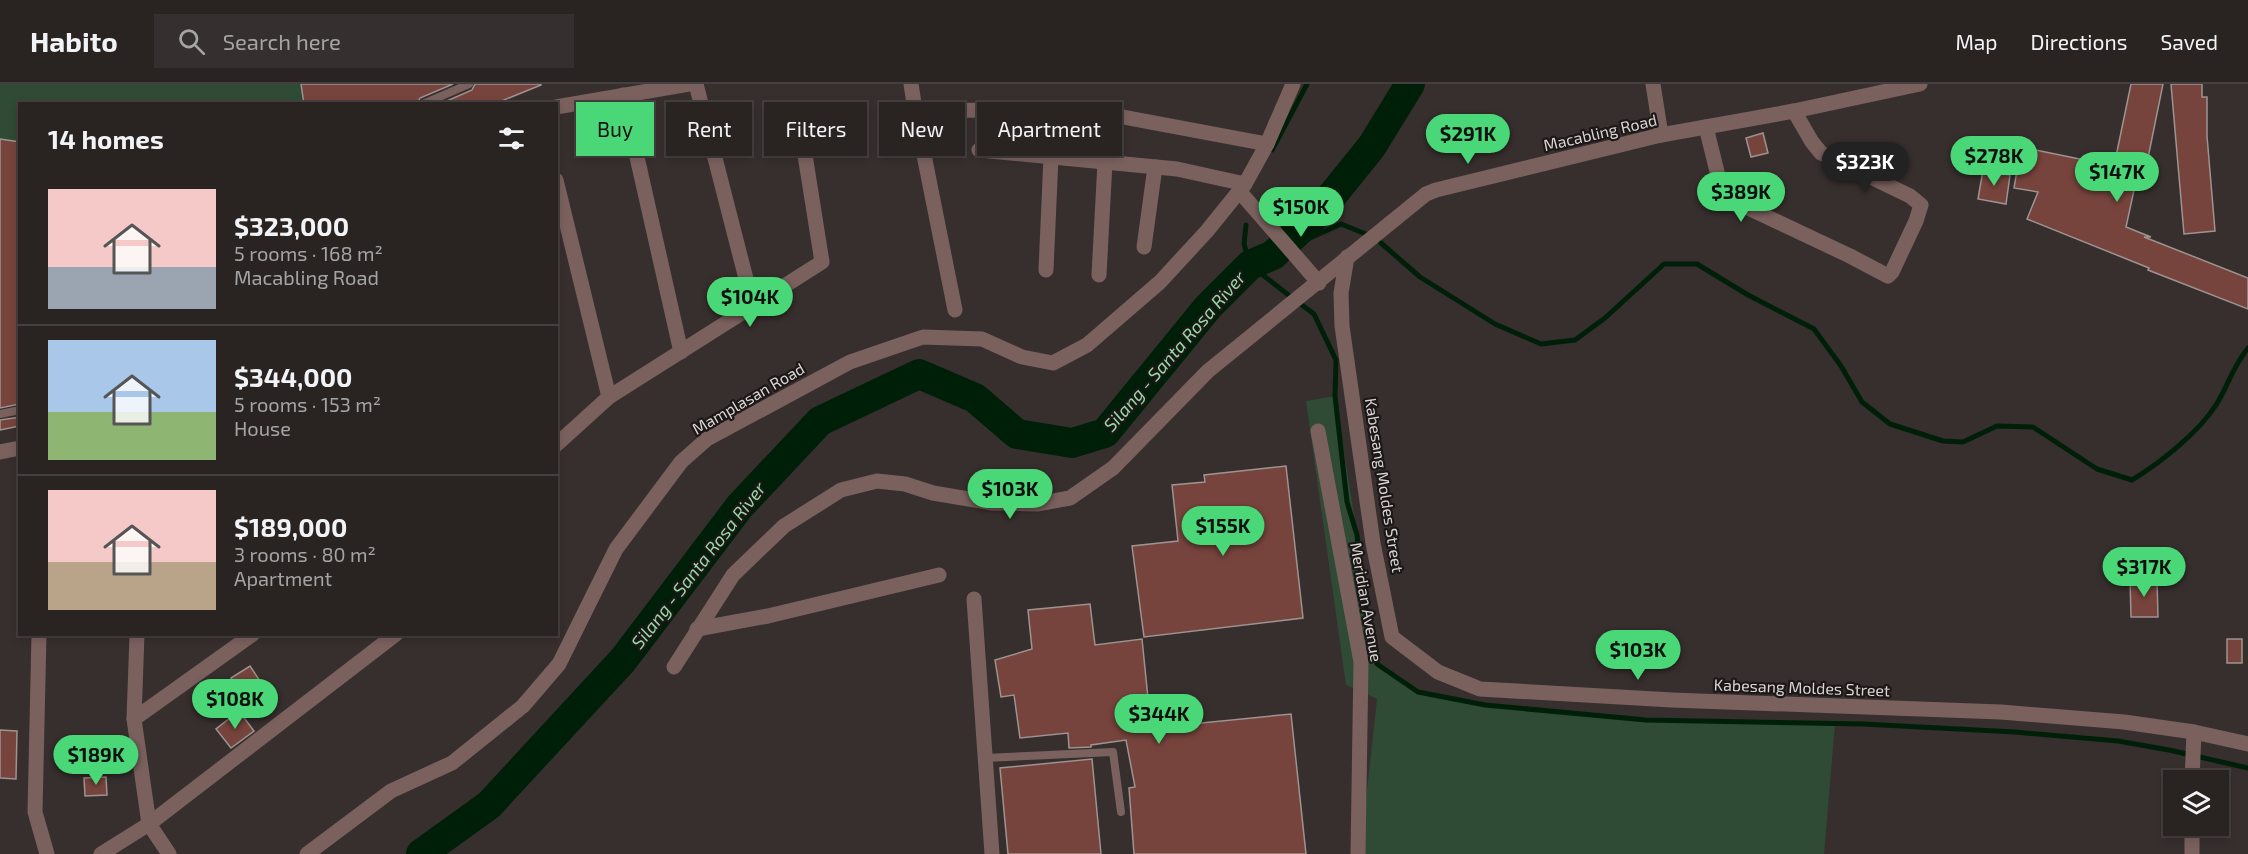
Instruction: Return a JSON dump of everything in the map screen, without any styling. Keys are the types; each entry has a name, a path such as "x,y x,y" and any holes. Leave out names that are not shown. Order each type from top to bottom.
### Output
{"street":[{"path":"558,107 689,84"},
{"path":"696,84 753,306"},
{"path":"911,84 914,102"},
{"name":"Mamplasan Road","path":"307,854 391,791 452,763 523,706 559,664 616,549 681,462 707,439 850,362 923,338 982,339 1022,357 1053,363 1087,345 1160,282 1242,188 1267,144 1293,84"},
{"path":"1653,84 1661,135"},
{"name":"Macabling Road","path":"674,667 733,575 784,526 841,490 877,481 905,484 933,493 992,503 1037,504 1070,498 1113,468 1208,371 1313,277 1347,257 1426,194 1661,135 1794,111 1896,87 1920,84"},
{"path":"622,95 681,352"},
{"path":"965,110 1091,111 1267,144"},
{"path":"1706,127 1722,192 1727,198 1888,276 1916,221 1921,205 1910,196 1821,153 1794,111"},
{"path":"558,443 609,397 822,262 805,156"},
{"path":"924,156 955,310"},
{"path":"1041,156 1177,169 1242,188 1268,225 1313,277"},
{"path":"1046,270 1051,157"},
{"path":"1099,275 1105,162"},
{"path":"1144,247 1155,167"},
{"path":"558,188 609,397"},
{"name":"Kabesang Moldes Street","path":"1347,257 1341,293 1342,326 1373,543 1392,637 1438,672 1480,689 1672,700 2001,712 2124,722 2193,738 2248,744"},
{"name":"Meridian Avenue","path":"1318,431 1361,662 1358,854"},
{"path":"0,452 18,448"},
{"path":"697,629 768,616 939,575"},
{"path":"974,599 992,854"},
{"path":"39,636 35,812 47,854"},
{"path":"136,636 134,719 149,824 169,854"},
{"path":"134,719 250,636"},
{"path":"101,854 149,824 393,636"},
{"path":"2192,770 2193,738"},
{"path":"2192,836 2192,854"}],"lane":[{"path":"428,102 469,84"},
{"path":"0,414 18,410"},
{"path":"985,758 1113,752 1121,812"}],"green space":[{"path":"0,84 301,84 304,102 18,102 18,142 0,139"},
{"path":"1335,396 1378,664 1418,692 1485,705 1646,720 1835,724 1824,854 1360,854 1377,699 1346,685 1306,401"}],"building":[{"path":"301,84 453,84 420,98 418,102 304,102"},
{"path":"475,84 541,84 499,102 445,102 472,90"},
{"path":"2131,84 2163,84 2146,168 2139,167 2126,227 2151,237 2144,237 2248,278 2248,309 2027,219 2038,192 2014,188 2021,147 2114,166"},
{"path":"2171,84 2202,84 2202,97 2207,97 2207,136 2215,231 2184,234"},
{"path":"1763,133 1768,153 1751,157 1746,138"},
{"path":"0,139 18,142 18,404 0,408"},
{"path":"1983,170 2010,175 2006,204 1978,199"},
{"path":"18,417 18,426 0,430 0,420"},
{"path":"1286,466 1303,618 1144,637 1132,546 1178,541 1172,485 1205,482 1204,475"},
{"path":"2130,579 2157,579 2158,617 2131,617"},
{"path":"1090,604 1095,645 1142,639 1151,728 1291,714 1306,854 1134,854 1129,788 1135,787 1126,740 1091,745 1091,747 1069,748 1068,733 1020,738 1014,695 1001,697 995,660 1032,649 1028,610"},
{"path":"2227,639 2242,639 2242,663 2227,663"},
{"path":"250,666 262,684 243,697 231,678"},
{"path":"239,711 254,731 231,748 216,729"},
{"path":"0,730 17,731 16,779 0,778"},
{"path":"1092,759 1101,854 1008,854 1000,768"},
{"path":"106,777 107,795 85,796 84,778"}],"waterway":[{"path":"1272,150 1307,84"},
{"name":"Silang - Santa Rosa River","path":"421,854 489,805 623,660 740,506 820,421 919,374 975,398 1017,434 1072,443 1105,433 1208,307 1250,265 1273,255 1318,213 1372,146 1410,84"},
{"path":"1250,265 1341,224 1366,234"},
{"path":"1246,225 1244,244 1250,265 1291,297"},
{"path":"1381,243 1420,277 1495,324 1541,344 1575,340 1605,318 1664,264 1697,264 1748,295 1814,329 1841,366 1862,402 1890,424 1943,441 1963,442 1997,426 2033,427 2097,469 2132,480 2189,437 2208,416 2248,348"},
{"path":"1302,305 1314,314 1336,360 1335,396 1347,502 1357,535 1361,576 1377,664 1418,692 1485,705 1646,720 1863,724 2015,732 2118,741 2248,768"}]}
